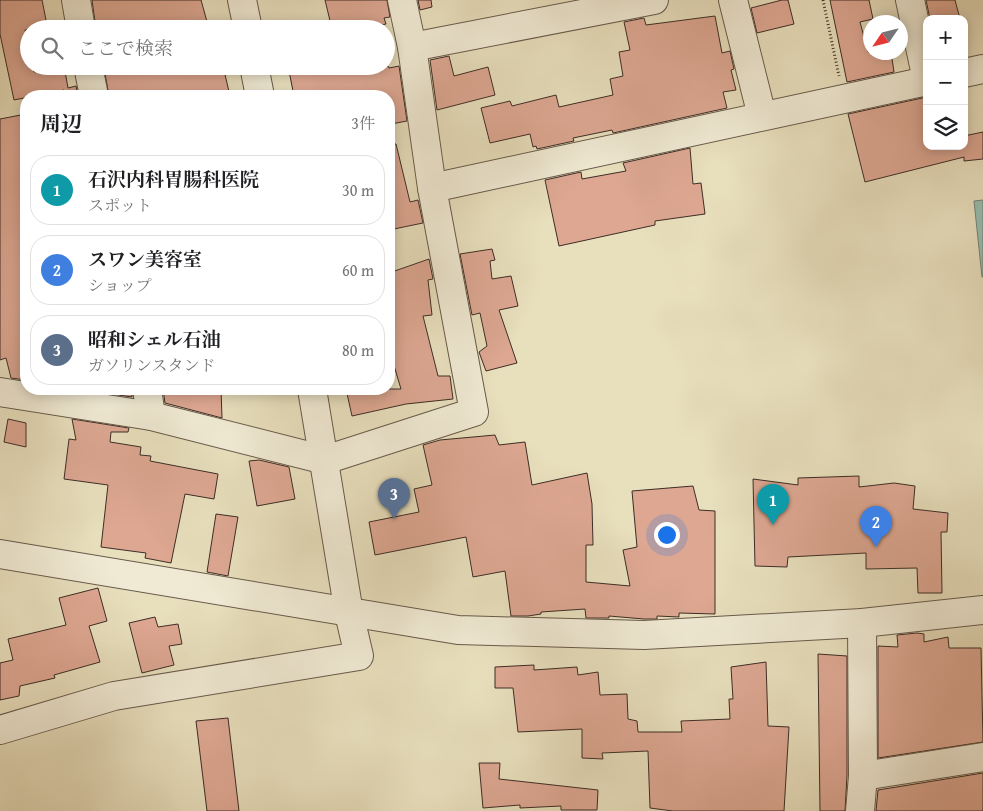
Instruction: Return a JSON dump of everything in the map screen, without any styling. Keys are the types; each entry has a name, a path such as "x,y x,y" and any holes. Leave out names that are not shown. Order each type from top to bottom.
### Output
{"street":[{"path":"76,0 79,20"},
{"path":"242,0 246,20"},
{"path":"0,392 151,416 325,460 474,412 432,188 412,47 402,0"},
{"path":"412,47 654,0"},
{"path":"733,0 762,116"},
{"path":"910,0 923,61"},
{"path":"968,72 983,69"},
{"path":"90,75 93,90"},
{"path":"256,75 259,90"},
{"path":"432,188 923,81"},
{"path":"147,395 151,416"},
{"path":"0,730 114,696 359,656 349,613 313,395"},
{"path":"0,554 458,630 644,635 862,624 983,610"},
{"path":"860,811 863,776 862,624"},
{"path":"863,776 983,757"}],"path":[{"path":"823,0 843,99"}],"shaded area":[{"path":"983,200 983,277 982,277 974,201"}],"building":[{"path":"0,0 42,0 46,20 20,20 20,75 66,75 68,88 76,86 77,90 20,90 20,99 14,100 0,34"},
{"path":"92,0 201,0 207,20 95,20"},
{"path":"325,0 387,0 390,17 384,18 385,20 330,20"},
{"path":"418,0 431,0 432,7 420,10"},
{"path":"788,0 794,24 757,33 751,8"},
{"path":"830,0 869,0 872,15 863,15 863,21 860,22 863,33 863,60 892,60 894,72 847,82"},
{"path":"926,0 955,0 959,15 929,15"},
{"path":"715,16 722,53 730,51 734,69 731,70 736,90 723,92 727,108 613,133 612,130 573,138 574,141 537,149 536,146 533,147 530,134 490,143 481,108 510,101 512,106 556,95 559,107 613,95 610,79 623,76 619,52 630,50 624,22 644,18 646,25"},
{"path":"449,56 454,76 488,67 495,95 437,110 430,60"},
{"path":"399,66 407,121 395,123 395,90 293,90 290,75 395,75 395,67"},
{"path":"105,75 225,75 229,90 108,90"},
{"path":"923,98 923,150 968,150 968,135 983,132 983,159 964,161 964,157 865,182 848,114"},
{"path":"20,115 20,379 11,378 6,358 0,360 0,119"},
{"path":"395,144 410,202 418,200 423,223 395,229"},
{"path":"690,148 693,184 701,183 705,214 655,221 655,225 559,246 545,180 581,172 582,179 626,171 623,163"},
{"path":"492,249 495,260 490,261 492,279 511,276 518,306 499,310 517,363 486,371 479,352 487,346 480,313 472,315 460,254"},
{"path":"429,259 433,279 428,280 432,315 423,316 438,376 450,376 453,399 406,404 352,416 347,395 395,395 395,389 401,389 395,369 395,271"},
{"path":"164,395 221,395 222,418 165,403"},
{"path":"8,419 26,423 26,447 4,442"},
{"path":"72,419 129,428 128,432 111,432 110,442 141,447 140,455 151,456 150,461 218,474 214,499 185,494 171,563 145,558 146,553 101,547 108,485 64,479 69,439 76,440"},
{"path":"495,435 499,445 525,442 532,485 587,473 592,504 593,545 586,545 586,582 630,586 623,550 637,547 632,491 693,486 699,510 715,511 715,614 679,613 679,617 657,616 657,619 609,616 609,618 586,618 585,609 541,612 541,614 528,616 511,616 505,571 473,577 466,537 375,555 369,522 419,512 414,489 432,485 423,445 440,440"},
{"path":"259,460 289,467 295,499 257,506 249,461"},
{"path":"859,476 859,487 894,483 915,486 913,509 948,513 947,532 941,532 942,593 918,593 917,568 866,569 866,553 788,557 787,567 755,566 753,479 798,485 798,478"},
{"path":"216,514 238,517 228,576 207,572"},
{"path":"98,588 107,621 89,626 100,662 54,675 55,678 20,686 19,696 0,700 0,663 13,660 8,639 66,625 59,598"},
{"path":"155,617 158,627 178,624 182,644 169,646 174,665 142,673 129,623"},
{"path":"924,634 924,642 948,637 949,648 981,648 983,742 878,758 878,646 898,647 897,635"},
{"path":"818,654 847,656 847,775 845,811 820,811"},
{"path":"766,662 768,726 789,727 784,811 673,811 650,808 648,751 602,753 603,759 582,758 582,729 518,732 513,688 495,688 495,667 534,665 534,670 577,667 578,675 598,672 600,695 627,694 628,719 637,721 638,732 682,732 681,721 730,719 729,699 733,699 731,667"},
{"path":"228,718 239,811 207,811 196,721"},
{"path":"479,763 500,763 499,779 598,790 597,810 561,810 561,806 520,808 520,805 483,808"},
{"path":"983,773 983,811 876,811 878,790"}],"place":[{"name":"昭和シェル石油","path":"394,519"},
{"name":"石沢内科胃腸科医院","path":"773,525"},
{"name":"スワン美容室","path":"876,547"}]}
